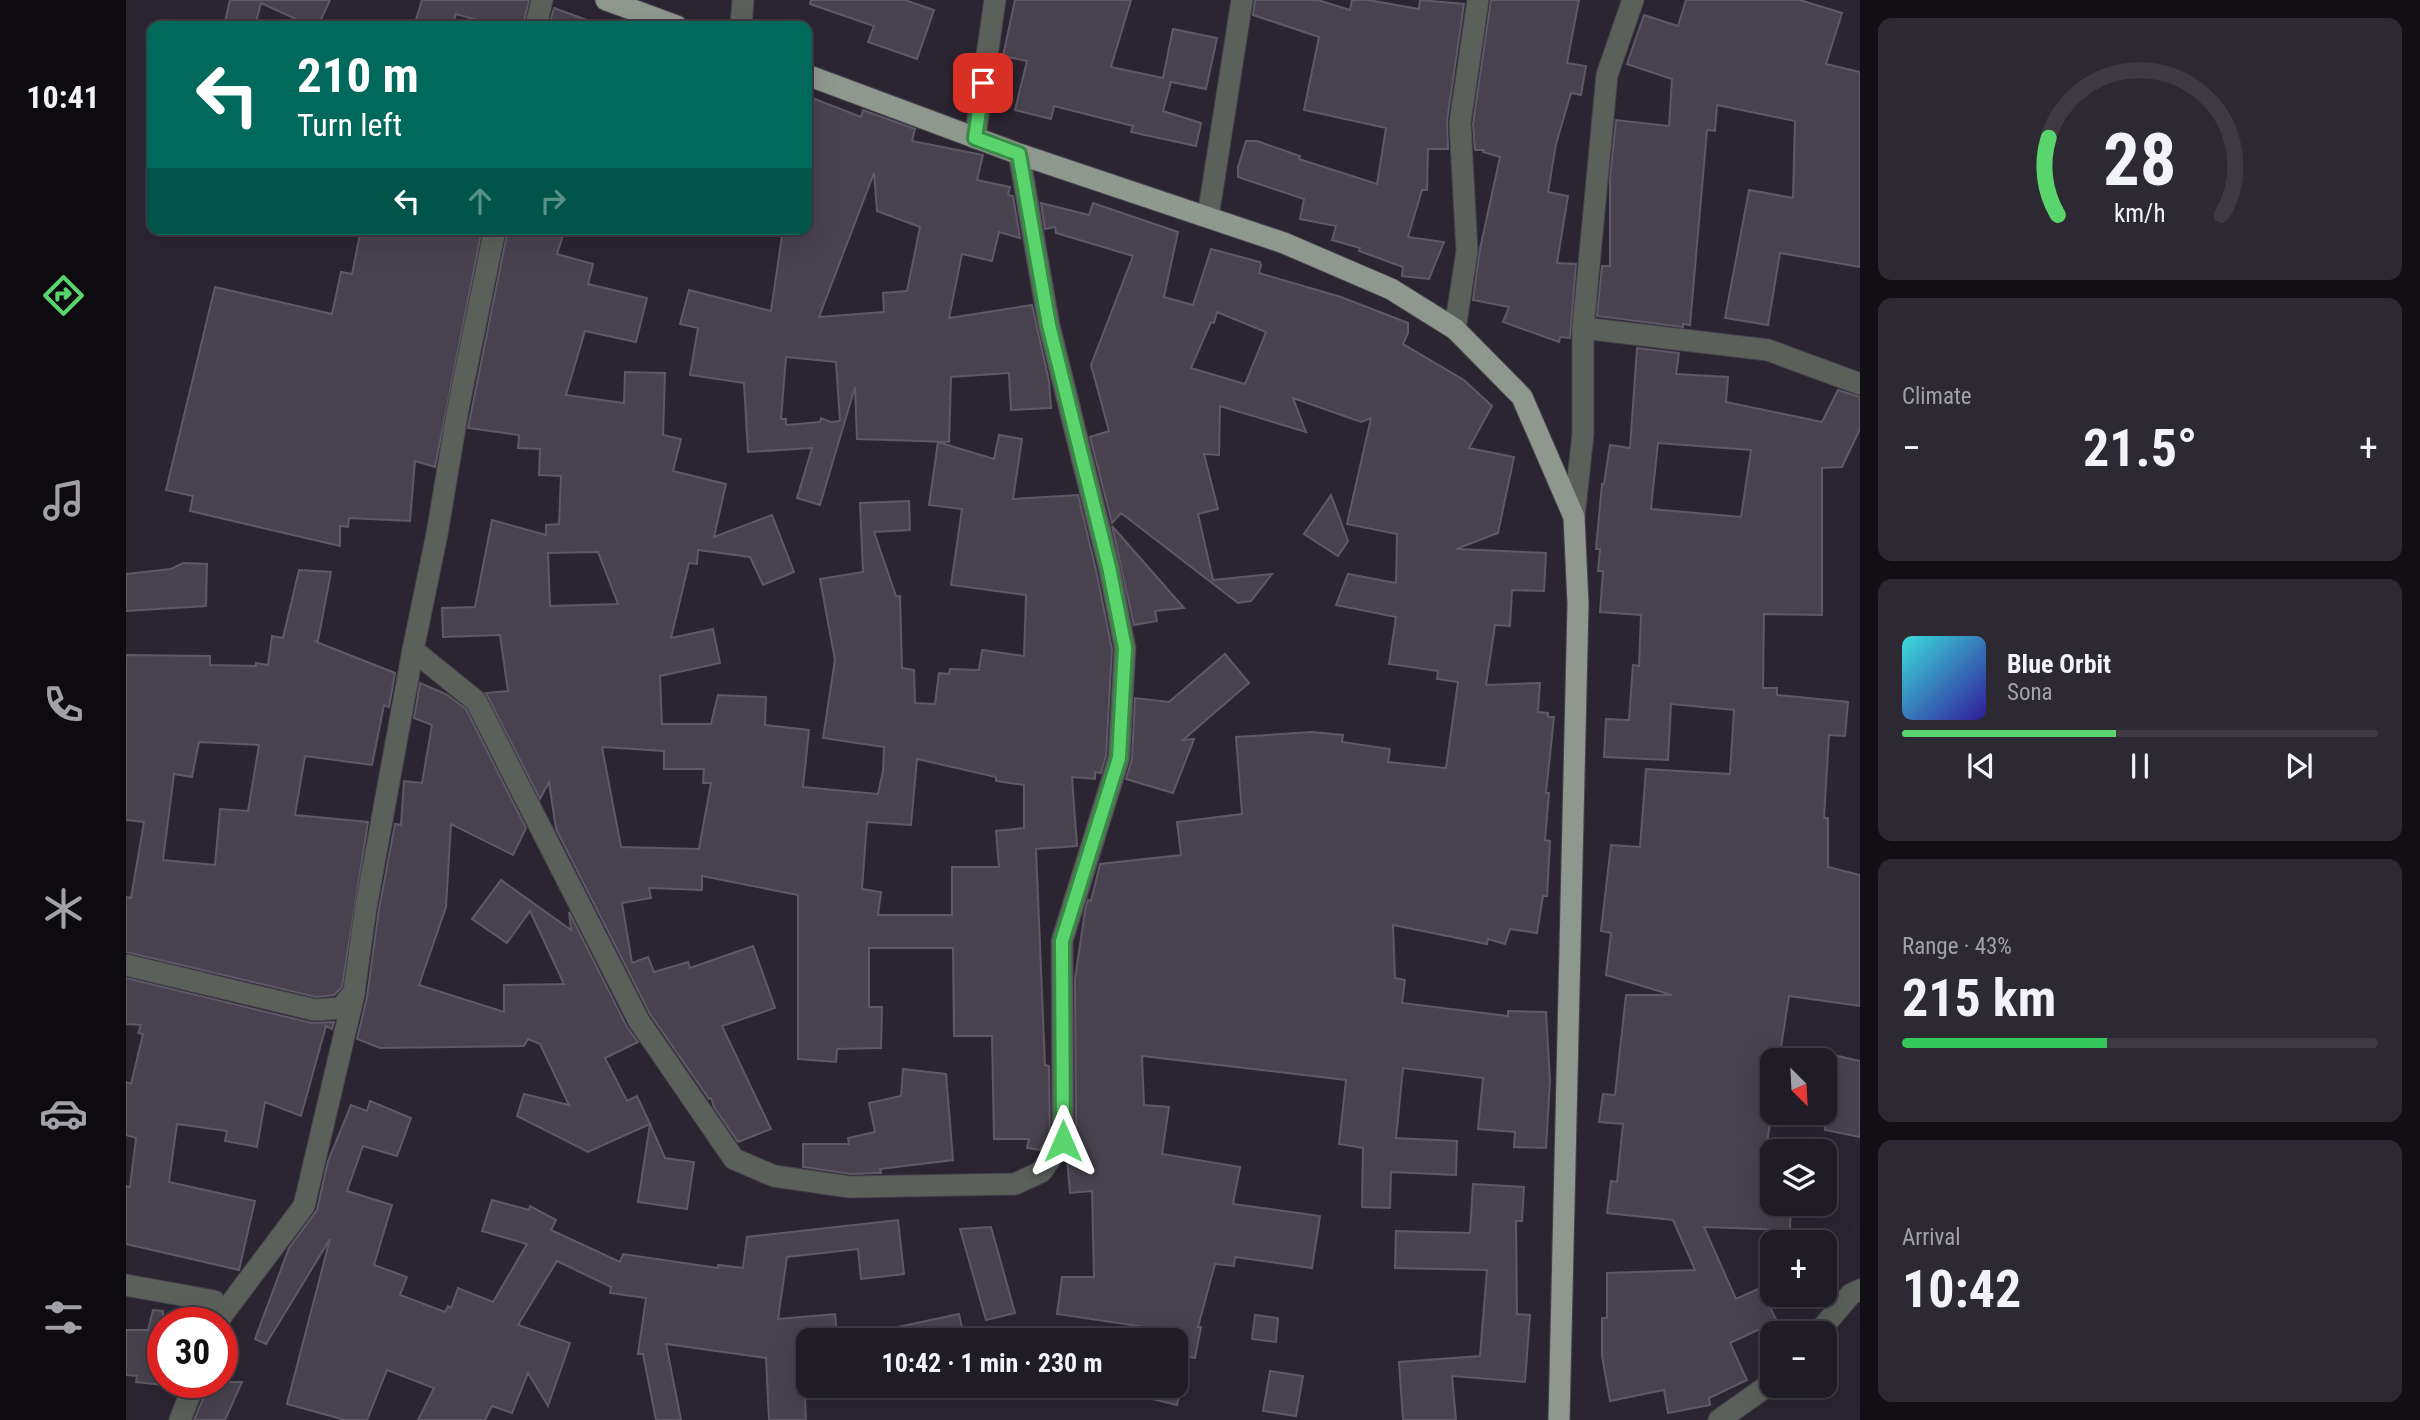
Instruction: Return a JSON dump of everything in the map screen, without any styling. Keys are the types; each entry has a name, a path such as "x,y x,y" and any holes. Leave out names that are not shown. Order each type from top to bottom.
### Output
{"main road":[{"path":"606,0 663,21"},
{"path":"812,77 1019,154 1284,243 1391,289 1455,329 1522,397 1574,517 1578,604 1559,1420"}],"street":[{"path":"537,21 542,0"},
{"path":"741,21 743,0"},
{"path":"975,138 995,0"},
{"path":"1208,217 1242,0"},
{"path":"1455,329 1467,251 1460,123 1478,0"},
{"path":"1574,517 1583,434 1583,328 1607,75 1633,0"},
{"path":"413,650 476,701 639,1021 734,1159 774,1177 849,1187 1015,1184 1041,1172 1063,1141 1062,941 1119,758 1125,648 1109,567 1049,325 1019,154"},
{"path":"229,1307 304,1206 354,992 366,907 413,650 438,534 457,409 494,235"},
{"path":"1583,328 1768,350 1860,384"},
{"path":"126,965 315,1010 341,1008 354,992"},
{"path":"126,1285 214,1301 216,1307"},
{"path":"1828,1321 1851,1294 1860,1290"},
{"path":"1719,1420 1760,1391"},
{"path":"180,1420 189,1398"}],"building":[{"path":"230,0 330,0 320,21 300,21 261,3 256,21 225,21"},
{"path":"422,0 529,0 524,21 480,21 456,14 454,21 416,21"},
{"path":"811,0 905,0 934,10 917,59 868,42 874,26 810,4"},
{"path":"1015,0 1131,0 1111,67 1163,78 1173,29 1217,38 1206,89 1171,82 1163,111 1201,123 1196,146 1131,132 1133,126 1054,106 1051,119 1015,110 1027,61 1003,56"},
{"path":"1255,0 1318,0 1350,10 1352,0 1368,0 1419,9 1420,0 1464,4 1447,121 1448,149 1428,149 1427,190 1422,190 1408,237 1444,242 1429,279 1402,276 1403,267 1359,251 1360,248 1332,240 1336,226 1300,219 1304,199 1238,177 1238,167 1246,141 1257,141 1300,156 1299,159 1377,184 1386,128 1304,110 1319,37 1253,15"},
{"path":"1491,0 1579,0 1567,63 1586,66 1581,95 1571,93 1556,144 1548,192 1568,196 1557,263 1576,264 1570,338 1560,337 1559,342 1503,322 1509,307 1473,300 1480,249 1500,157 1483,152 1484,150 1475,150 1473,124"},
{"path":"1686,0 1800,0 1842,13 1826,64 1860,72 1860,267 1780,253 1768,325 1725,318 1749,190 1793,198 1795,121 1717,105 1715,131 1707,130 1690,325 1683,324 1683,327 1597,316 1602,266 1610,266 1610,179 1616,120 1669,126 1672,79 1627,64 1644,15 1678,26"},
{"path":"554,8 590,21 550,21"},
{"path":"812,98 861,117 863,110 915,129 912,141 983,155 977,180 1010,187 1008,195 1013,196 1020,238 999,232 992,261 962,254 949,318 1032,305 1049,381 1051,408 1011,410 1009,373 951,377 949,442 857,439 855,387 820,505 797,498 812,448 748,452 744,383 690,375 698,328 680,324 689,290 771,311 782,235 812,235","holes":["874,173 877,211 920,227 907,291 883,293 884,312 819,317","786,357 836,362 840,421 831,422 821,418 820,422 786,425 786,419 781,419"]},
{"path":"1041,203 1089,215 1093,203 1178,232 1164,297 1193,305 1211,249 1260,262 1259,273 1341,297 1408,323 1408,333 1403,344 1464,380 1492,406 1469,448 1514,457 1498,533 1456,549 1546,553 1544,591 1512,590 1510,626 1495,625 1486,685 1540,683 1538,712 1554,717 1546,793 1549,793 1545,840 1550,841 1547,896 1543,896 1537,933 1510,929 1505,944 1488,939 1487,944 1393,925 1395,978 1405,980 1402,1003 1508,1016 1508,1011 1546,1012 1550,1081 1546,1148 1514,1147 1515,1132 1478,1129 1483,1078 1403,1068 1396,1138 1457,1141 1456,1175 1391,1172 1390,1208 1362,1207 1363,1148 1339,1144 1346,1080 1142,1056 1144,1105 1169,1107 1162,1154 1240,1167 1233,1204 1320,1216 1312,1268 1235,1257 1234,1266 1215,1264 1198,1327 1201,1327 1195,1358 1189,1357 1188,1361 1188,1328 1152,1328 1057,1314 1062,1277 1094,1277 1092,1191 1070,1193 1067,1158 1076,1141 1075,979 1085,911 1088,900 1091,901 1100,864 1181,855 1177,822 1242,814 1236,737 1312,732 1343,735 1342,742 1390,749 1388,762 1446,768 1458,682 1437,679 1438,671 1389,664 1396,617 1336,605 1348,574 1396,583 1397,534 1347,524 1371,418 1361,422 1293,398 1306,432 1220,406 1219,455 1204,454 1218,509 1198,514 1213,580 1272,574 1251,601 1238,603 1121,513 1112,523 1090,437 1109,431 1091,365 1133,256 1056,233 1055,227 1045,229","holes":["1217,312 1266,332 1245,384 1191,368"]},
{"path":"360,235 481,235 435,467 415,461 410,521 349,518 348,527 340,526 340,546 190,511 193,496 166,490 215,287 332,314 341,272 352,274"},
{"path":"507,235 563,235 557,254 593,264 588,284 647,298 636,342 585,331 566,395 624,403 625,372 665,373 663,435 681,439 673,471 726,484 714,537 772,515 794,572 763,585 750,557 698,550 697,564 689,563 671,638 713,629 720,663 660,676 662,724 711,724 718,695 766,697 765,725 809,730 803,787 878,794 883,771 884,747 823,738 835,660 820,579 863,572 860,503 909,501 910,530 874,532 896,596 900,596 902,668 914,670 915,703 935,704 939,673 949,674 950,669 979,670 982,650 1024,656 1026,595 951,585 962,509 929,505 938,442 994,459 999,435 1022,439 1013,499 1078,495 1112,649 1106,756 1101,773 1095,772 1095,779 1072,777 1077,846 1036,849 1045,1065 1049,1066 1050,1137 1040,1150 1027,1148 1029,1139 994,1139 992,1036 954,1036 953,948 869,948 869,1007 882,1007 881,1048 837,1049 836,1062 798,1059 798,895 702,876 702,890 649,888 651,898 622,903 632,963 648,957 654,972 688,962 690,968 753,946 775,1008 722,1026 771,1129 738,1142 714,1107 711,1098 709,1099 650,1014 556,829 549,782 540,799 486,693 508,691 500,635 443,637 442,608 475,607 492,520 546,535 546,525 559,524 561,476 539,475 540,449 518,448 519,435 468,428","holes":["598,552 618,604 550,606 548,553","602,747 664,751 664,769 704,769 703,783 711,783 699,849 621,847","917,759 996,777 996,781 1024,785 1024,828 996,831 999,867 952,867 952,915 878,915 881,892 862,889 867,822 911,825"]},
{"path":"1637,348 1679,353 1676,374 1728,377 1726,402 1822,422 1838,390 1860,397 1860,429 1842,467 1822,468 1822,615 1764,614 1763,688 1777,688 1777,695 1848,702 1845,736 1829,735 1824,818 1828,818 1828,867 1860,875 1860,1006 1789,996 1781,1048 1760,1048 1760,1125 1770,1125 1768,1139 1760,1139 1760,1216 1791,1216 1790,1230 1704,1227 1736,1299 1760,1288 1760,1307 1770,1307 1777,1321 1760,1321 1760,1329 1730,1343 1747,1380 1709,1398 1710,1405 1668,1413 1664,1390 1610,1401 1602,1356 1602,1318 1607,1318 1607,1273 1695,1270 1673,1220 1607,1213 1611,1181 1617,1182 1623,1124 1599,1122 1603,1094 1615,1095 1626,995 1672,995 1606,975 1611,933 1601,931 1611,845 1640,847 1646,769 1730,774 1734,710 1671,704 1668,760 1604,757 1606,719 1629,720 1633,665 1639,666 1641,615 1600,612 1603,571 1598,571 1600,549 1596,549 1602,484 1610,445 1630,448","holes":["1658,443 1751,450 1741,517 1651,509"]},
{"path":"1331,495 1348,541 1338,556 1304,534"},
{"path":"1112,526 1184,608 1155,611 1157,621 1134,625"},
{"path":"183,563 207,564 206,606 126,611 126,574 171,569"},
{"path":"299,570 331,572 318,641 314,641 395,673 389,707 384,705 372,765 305,756 295,815 368,822 342,987 334,995 316,997 126,952 126,897 131,898 144,822 126,820 126,655 210,656 210,665 268,665 272,636 283,638","holes":["199,742 259,745 248,811 220,809 215,865 163,860 174,774 192,777"]},
{"path":"1225,654 1249,683 1183,740 1194,739 1173,793 1126,779 1132,759 1135,698 1169,702"},
{"path":"420,683 446,694 466,709 526,828 513,855 451,824 446,907 419,985 504,1012 504,985 564,984 530,911 507,943 472,919 501,880 571,930 569,912 627,1027 638,1042 605,1058 627,1101 637,1096 650,1124 588,1152 517,1116 524,1094 569,1105 540,1044 528,1039 524,1046 380,1048 357,1039 367,997 379,909 395,824 401,825 404,781 422,783 432,725 414,718"},
{"path":"126,978 312,1023 334,1022 332,1029 326,1026 301,1116 265,1102 257,1147 225,1141 227,1131 177,1124 169,1182 255,1201 239,1270 126,1244 126,1186 130,1187 136,1138 126,1135 126,1082 131,1084 143,1034 138,1033 141,1025 126,1024"},
{"path":"1838,1056 1860,1061 1860,1137 1825,1130 1825,1125 1838,1125"},
{"path":"903,1069 946,1074 953,1160 880,1169 881,1173 851,1174 803,1167 803,1144 849,1144 848,1138 875,1132 869,1103 901,1096"},
{"path":"370,1101 411,1118 397,1156 363,1146 347,1191 392,1205 374,1265 407,1277 400,1295 445,1312 448,1306 451,1308 458,1288 493,1302 527,1244 482,1231 492,1200 529,1210 530,1206 556,1220 551,1230 620,1262 623,1254 718,1268 718,1265 743,1268 747,1237 898,1220 904,1274 861,1279 858,1249 787,1257 778,1319 835,1314 837,1328 796,1328 796,1398 805,1398 806,1420 769,1420 766,1358 666,1344 681,1420 656,1420 643,1354 638,1354 646,1298 610,1293 611,1287 557,1261 518,1325 570,1343 548,1406 528,1373 512,1413 492,1406 485,1420 418,1420 434,1388 387,1370 367,1420 345,1420 287,1404 330,1239 266,1344 255,1339 289,1248 317,1210 328,1161 351,1105 367,1111"},
{"path":"650,1124 665,1158 694,1162 687,1209 638,1202"},
{"path":"1473,1184 1524,1187 1522,1221 1516,1221 1517,1314 1530,1315 1525,1382 1452,1376 1456,1420 1403,1420 1399,1362 1480,1356 1487,1270 1395,1268 1396,1231 1470,1233"},
{"path":"991,1227 1015,1313 986,1320 960,1229"},
{"path":"959,1314 962,1328 893,1328"},
{"path":"1255,1315 1278,1318 1276,1342 1252,1339"},
{"path":"126,1330 147,1330 147,1383 136,1382 137,1376 126,1375"},
{"path":"1270,1371 1303,1376 1296,1416 1263,1411"},
{"path":"203,1398 235,1398 225,1420 194,1420"},
{"path":"1152,1398 1179,1398 1177,1405"}],"route":[{"path":"983,83 975,138 1019,154 1049,325 1109,567 1125,648 1119,758 1062,941 1063,1141"}]}
